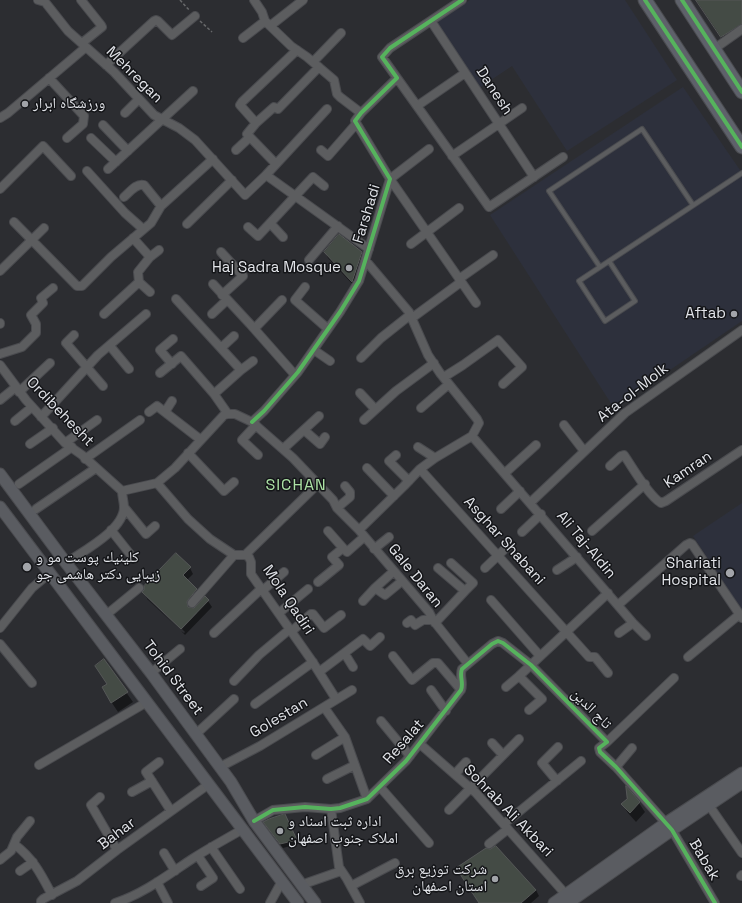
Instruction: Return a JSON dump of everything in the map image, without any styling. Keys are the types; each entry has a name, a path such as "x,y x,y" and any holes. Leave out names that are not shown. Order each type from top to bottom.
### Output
{"main road":[{"path":"645,0 742,147"},
{"path":"682,0 742,92"},
{"name":"Tohid Street","path":"0,474 232,782 254,821 315,903"},
{"path":"0,507 298,903"},
{"path":"554,903 569,899 669,827 741,780"},
{"path":"274,870 284,861"}],"street":[{"path":"0,118 49,78 102,27 81,0"},
{"path":"254,0 262,12 267,24 334,80 337,94 361,113"},
{"path":"243,38 303,0"},
{"path":"462,0 390,48 382,57 489,207 563,157"},
{"name":"Mehregan","path":"41,1 68,31 106,65 154,115 178,128 195,140 245,195 266,175"},
{"path":"106,65 154,21 158,21 172,35 195,16"},
{"name":"Danesh","path":"431,21 534,177"},
{"path":"714,49 742,29"},
{"path":"276,164 247,132 274,107 278,109 341,33"},
{"path":"256,123 240,105 297,50"},
{"path":"417,106 465,73"},
{"path":"49,78 84,116 83,124 67,138"},
{"path":"321,150 328,156 356,124 355,122 361,113 397,78"},
{"path":"108,169 193,91"},
{"path":"125,113 139,100"},
{"path":"452,156 522,108"},
{"path":"327,109 266,175 369,249"},
{"name":"Farshadi","path":"356,124 390,179"},
{"path":"103,125 128,151"},
{"path":"236,150 250,137"},
{"path":"91,138 116,162"},
{"path":"0,189 43,146 71,176"},
{"name":"Farshadi","path":"258,455 242,440 264,410 295,375 314,350 358,282 366,261 390,179 429,149"},
{"path":"14,222 77,286 85,284 111,257 151,223 161,206 213,159"},
{"path":"87,171 125,214 143,229"},
{"path":"248,227 258,236 313,177 324,186"},
{"path":"390,179 476,304"},
{"path":"187,224 232,180"},
{"path":"124,197 137,185 141,184 144,185 161,206"},
{"path":"411,244 459,208"},
{"path":"270,223 283,237"},
{"path":"309,260 338,226"},
{"path":"0,271 44,228"},
{"path":"133,238 150,257"},
{"path":"150,292 139,282 138,272 150,257 159,250"},
{"path":"212,314 243,276 221,252"},
{"path":"361,358 381,338 493,255"},
{"path":"359,530 420,469 435,458 472,436 479,423 428,355 411,316 366,261"},
{"path":"104,314 139,282"},
{"path":"213,284 255,328 295,375"},
{"path":"305,287 295,300 328,329"},
{"path":"0,354 22,347 36,333 36,324 31,314 43,303 41,298 53,288"},
{"path":"176,299 241,370"},
{"path":"255,328 282,300"},
{"path":"41,417 87,367 146,314"},
{"name":"Ata-ol-Molk","path":"531,502 624,413 742,330"},
{"path":"444,377 498,340 502,331"},
{"path":"74,335 66,343 103,386"},
{"path":"221,348 234,336"},
{"path":"172,364 160,350 173,339"},
{"path":"498,340 522,368 503,384"},
{"path":"110,346 128,370"},
{"path":"314,350 330,361"},
{"path":"160,373 181,356 214,394 228,414"},
{"path":"214,394 253,361"},
{"path":"364,420 396,391 434,362"},
{"path":"0,400 18,389 50,363"},
{"name":"Ordibehesht","path":"0,365 41,417 69,445 122,492"},
{"path":"422,408 449,384"},
{"path":"360,393 375,409"},
{"path":"165,412 172,401"},
{"path":"149,412 157,406 201,440"},
{"path":"15,421 32,407"},
{"path":"66,562 106,535 120,520 124,507 122,492 157,483 175,468 224,415 235,414 254,423 283,449 319,416"},
{"path":"18,484 69,445 97,420"},
{"path":"85,459 140,420"},
{"path":"564,425 584,451"},
{"path":"30,444 53,428"},
{"path":"304,430 320,444 325,437"},
{"name":"Ali Taj-Aldin","path":"472,436 531,502 608,593 506,687"},
{"path":"505,473 536,445"},
{"path":"418,447 435,458"},
{"name":"Gale Daran","path":"283,449 304,469 359,530 429,612 434,621 468,664"},
{"name":"Kamran","path":"610,466 622,455 624,455 657,501 661,503 742,450"},
{"path":"188,453 224,490 234,482"},
{"path":"396,455 389,461 409,481"},
{"path":"36,509 96,468"},
{"path":"367,468 394,496"},
{"name":"Asghar Shabani","path":"420,469 589,657 595,657 608,673"},
{"path":"157,483 188,519 210,539 234,555 192,603"},
{"path":"245,555 318,484"},
{"path":"592,531 645,484"},
{"path":"338,508 350,497 350,492 345,486"},
{"path":"501,509 520,491"},
{"path":"124,507 146,534 155,526"},
{"path":"522,532 541,514"},
{"path":"111,530 130,554"},
{"path":"328,532 346,552 364,537"},
{"path":"374,549 389,537"},
{"path":"618,605 686,545 690,543 692,544 741,616 688,657"},
{"path":"485,568 509,545"},
{"path":"318,582 339,565 332,557 343,548"},
{"name":"Mola Qadiri","path":"234,555 245,555 249,557 251,562 250,574 291,630 336,699"},
{"path":"557,570 577,557"},
{"path":"407,623 411,620 415,625 424,620 434,621 473,583 451,563"},
{"path":"438,568 465,591"},
{"path":"363,601 394,571"},
{"path":"214,633 284,572"},
{"path":"0,628 32,588 50,573"},
{"path":"375,588 385,595 402,581"},
{"path":"106,615 139,588"},
{"path":"279,613 308,589"},
{"path":"608,593 646,636"},
{"path":"491,600 540,656"},
{"path":"234,681 259,655 311,614 314,614 324,628 342,615"},
{"path":"619,633 634,623"},
{"path":"319,672 363,640 370,646 380,637"},
{"path":"461,690 462,685 460,673 462,669 492,644 498,641 503,643 531,665"},
{"path":"0,644 32,683"},
{"path":"151,673 180,649"},
{"path":"345,654 354,667"},
{"path":"393,656 412,680 434,663 438,663 461,690"},
{"path":"255,704 313,662"},
{"name":"تاج الدین","path":"531,665 607,742 599,750 669,827"},
{"path":"519,676 542,699 529,710"},
{"path":"607,742 674,678"},
{"name":"Golestan","path":"220,767 260,746 352,690"},
{"path":"431,690 446,711"},
{"name":"Resalat","path":"254,821 273,810 305,807 331,809 340,808 367,799 410,756 461,690"},
{"path":"196,734 234,699"},
{"path":"39,765 147,702"},
{"path":"324,707 345,738 367,799"},
{"path":"381,721 410,756"},
{"path":"316,755 345,738"},
{"path":"449,810 519,739"},
{"path":"492,743 503,755"},
{"name":"Sohrab Ali Akbari","path":"420,744 470,788 506,826 569,899"},
{"path":"556,781 542,763 558,747"},
{"path":"616,767 632,748"},
{"path":"490,844 506,826 556,781 581,761"},
{"path":"159,762 146,772 171,811"},
{"path":"455,774 466,762"},
{"path":"327,779 355,765"},
{"path":"132,792 152,780"},
{"name":"Bahar","path":"40,903 41,901 77,881 117,850 209,784"},
{"path":"380,787 429,842"},
{"path":"100,797 91,805 117,850"},
{"path":"706,802 742,853"},
{"path":"331,809 339,867 360,903"},
{"path":"0,860 11,851 17,837 30,821"},
{"name":"Babak","path":"669,827 715,903"},
{"path":"115,903 129,901 211,847 243,829"},
{"path":"14,844 33,862 52,895"},
{"path":"211,847 240,889"},
{"path":"164,853 175,871"},
{"path":"198,856 213,878 201,886"},
{"path":"20,871 33,862"},
{"path":"351,886 396,863"},
{"path":"301,885 341,871"},
{"path":"270,903 282,881"},
{"path":"157,882 168,903"}],"lane":[{"path":"600,267 549,191 642,129 694,205"},
{"path":"609,261 636,301 605,321 579,281 609,261 694,205 742,174"}],"shaded area":[{"path":"470,0 625,0 677,80 567,151 512,66 479,88 436,22"},
{"path":"683,87 742,173 742,321 614,408 490,215"},
{"name":"Shariati Hospital","path":"742,503 742,610 693,536"}],"building":[{"path":"696,0 742,0 742,24 721,37"},
{"name":"Haj Sadra Mosque","path":"339,234 362,252 352,282 324,252"},
{"path":"176,553 191,567 183,575 197,589 187,602 188,607 194,608 205,596 209,600 181,629 142,592 144,590 144,586"},
{"path":"104,659 128,692 111,703 102,687 107,684 95,666"},
{"path":"626,786 640,802 630,813 621,804 627,799"},
{"name":"اداره ثبت اسناد و املاک جنوب اصفهان","path":"285,814 297,840 280,844 263,822"},
{"name":"شرکت توزیع برق استان اصفهان","path":"496,846 536,890 521,903 479,903 456,868 486,848 490,849"}],"cycle path":[{"path":"252,422 264,411 298,372 340,312 359,281 390,179 355,121 361,113 397,78 382,57 390,48 462,0"},
{"path":"645,0 742,147"},
{"path":"682,0 742,92"},
{"path":"254,821 273,810 305,807 331,809 340,808 367,799 406,761 461,690 462,669 492,644 498,641 503,643 531,665 607,742 599,748 600,752 616,767 672,830 715,903"}],"place":[{"name":"ورزشگاه ابرار","path":"25,104"},
{"name":"Haj Sadra Mosque","path":"349,268"},
{"name":"Aftab","path":"734,314"},
{"name":"كلينيك پوست مو و زيبايى دکتر هاشمی جو","path":"27,567"},
{"name":"Shariati Hospital","path":"730,573"},
{"name":"اداره ثبت اسناد و املاک جنوب اصفهان","path":"280,831"},
{"name":"شرکت توزیع برق استان اصفهان","path":"495,879"}],"district":[{"name":"SICHAN","path":"296,486"}]}
